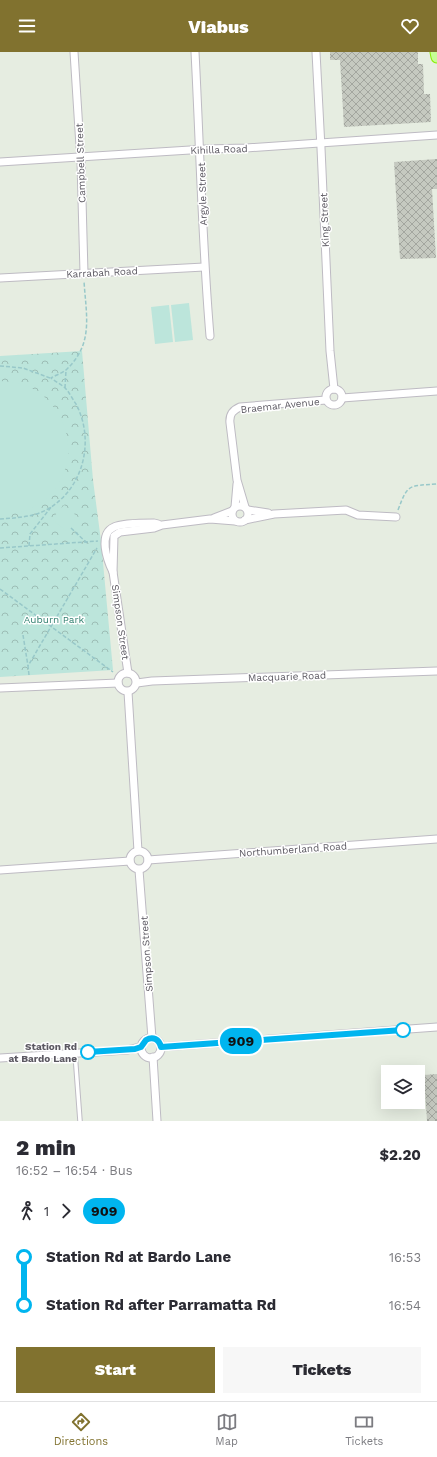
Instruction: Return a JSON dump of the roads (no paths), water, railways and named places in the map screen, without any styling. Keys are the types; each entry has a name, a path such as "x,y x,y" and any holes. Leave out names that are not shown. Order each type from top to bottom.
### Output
{"highway":[{"path":"436,52 437,57"}],"street":[{"name":"Campbell Street","path":"74,52 80,156 84,273"},
{"name":"Argyle Street","path":"195,52 204,267 210,336"},
{"name":"King Street","path":"316,52 330,351 334,389"},
{"name":"Kihilla Road","path":"0,162 80,156 200,149 246,148 437,136"},
{"name":"Karrabah Road","path":"0,278 204,267"},
{"path":"334,389 340,392 342,398 336,405 332,405 326,400 327,393 334,389"},
{"path":"342,398 437,391"},
{"name":"Braemar Avenue","path":"246,509 238,480 229,418 233,411 240,407 326,400"},
{"name":"Braemar Avenue","path":"233,509 238,480"},
{"path":"210,519 240,505 246,509 274,514"},
{"path":"233,509 232,517 235,521"},
{"path":"246,509 248,516 246,520"},
{"path":"162,525 210,519 241,522 274,514 346,510 358,515 396,517"},
{"name":"Simpson Street","path":"113,572 108,562 106,540 107,533 114,526 154,523 162,525"},
{"name":"Simpson Street","path":"128,673 113,572 114,536 120,532 154,528 162,525"},
{"name":"Macquarie Road","path":"137,683 152,681 437,671"},
{"path":"128,673 133,675 137,683 135,688 128,692 122,690 118,683 120,676 128,673"},
{"path":"0,688 118,683"},
{"path":"128,692 138,851"},
{"name":"Northumberland Road","path":"148,860 437,839"},
{"path":"138,851 146,854 148,860 147,865 140,870 134,868 130,861 133,853 138,851"},
{"path":"0,870 130,861"},
{"name":"Simpson Street","path":"140,870 152,1038"},
{"path":"161,1047 437,1027"},
{"path":"0,1058 127,1050 141,1047 146,1040 152,1038 157,1040 161,1047 159,1054 150,1058 144,1054 141,1047"},
{"path":"153,1057 157,1121"}],"lane":[{"path":"75,1053 80,1121"}],"place":[{"name":"Station Rd at Bardo Lane","path":"88,1052"}],"park label":[{"name":"Auburn Park","path":"54,619"}]}
